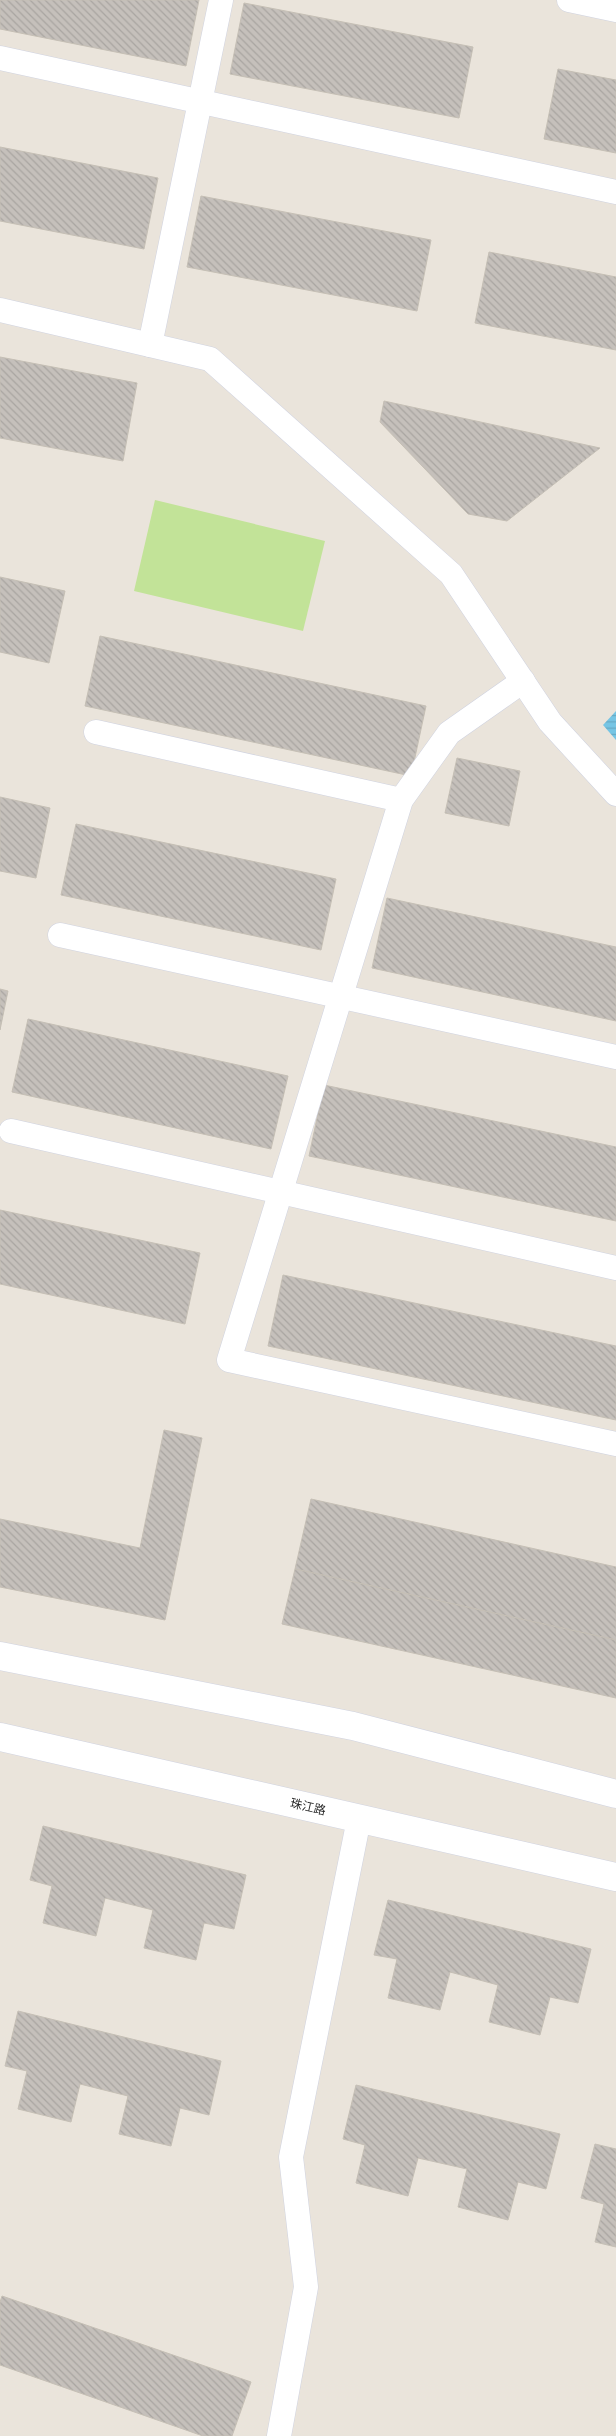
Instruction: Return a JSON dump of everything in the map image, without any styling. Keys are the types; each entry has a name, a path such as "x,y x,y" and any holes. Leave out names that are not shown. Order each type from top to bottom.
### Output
{"street":[{"path":"0,1656 353,1726 616,1794"},
{"name":"珠江路","path":"0,1737 616,1877"}],"lane":[{"path":"150,344 221,0"},
{"path":"569,0 616,10"},
{"path":"0,58 616,192"},
{"path":"0,310 210,359 451,574 550,722 616,794"},
{"path":"523,681 450,733 400,800 229,1360 616,1444"},
{"path":"96,732 400,800"},
{"path":"60,935 616,1056"},
{"path":"11,1131 616,1268"},
{"path":"279,2436 306,2287 291,2157 359,1818"}],"green space":[{"path":"155,500 325,541 303,631 134,591"}],"water":[{"path":"616,711 616,740 603,725"}],"building":[{"path":"0,0 199,0 186,66 0,29"},
{"path":"244,3 473,47 459,118 230,74"},
{"path":"558,69 616,80 616,153 544,139"},
{"path":"0,147 158,178 144,249 0,221"},
{"path":"201,196 431,240 417,311 187,267"},
{"path":"489,252 616,277 616,350 475,323"},
{"path":"0,357 137,383 123,461 0,438"},
{"path":"384,401 600,448 507,521 468,514 380,422"},
{"path":"0,577 65,591 49,663 0,652"},
{"path":"100,636 426,706 411,776 85,706"},
{"path":"457,758 520,771 509,826 445,813"},
{"path":"0,797 50,808 36,878 0,871"},
{"path":"76,824 336,879 321,950 61,895"},
{"path":"387,898 616,947 616,1021 372,968"},
{"path":"0,989 8,991 0,1030"},
{"path":"28,1019 288,1076 271,1149 12,1092"},
{"path":"324,1085 616,1147 616,1221 309,1156"},
{"path":"0,1210 200,1253 185,1324 0,1284"},
{"path":"283,1275 616,1346 616,1420 268,1346"},
{"path":"164,1430 202,1438 165,1620 0,1587 0,1519 140,1548"},
{"path":"311,1499 616,1567 616,1640 295,1569"},
{"path":"295,1569 616,1640 616,1698 282,1624"},
{"path":"43,1826 246,1875 234,1929 204,1923 196,1960 144,1948 153,1910 105,1898 96,1936 43,1923 52,1886 30,1880"},
{"path":"388,1900 591,1949 578,2003 550,1997 540,2035 489,2022 498,1985 450,1972 440,2010 388,1998 397,1959 374,1955"},
{"path":"18,2011 221,2061 209,2115 180,2108 171,2146 119,2134 128,2096 80,2084 71,2122 18,2109 27,2071 5,2066"},
{"path":"356,2085 560,2134 546,2189 518,2182 508,2220 458,2207 467,2169 418,2158 408,2196 356,2183 365,2145 343,2139"},
{"path":"595,2144 616,2149 616,2247 595,2242 604,2204 581,2198"},
{"path":"2,2296 251,2382 232,2436 203,2436 0,2365 0,2302"}]}
